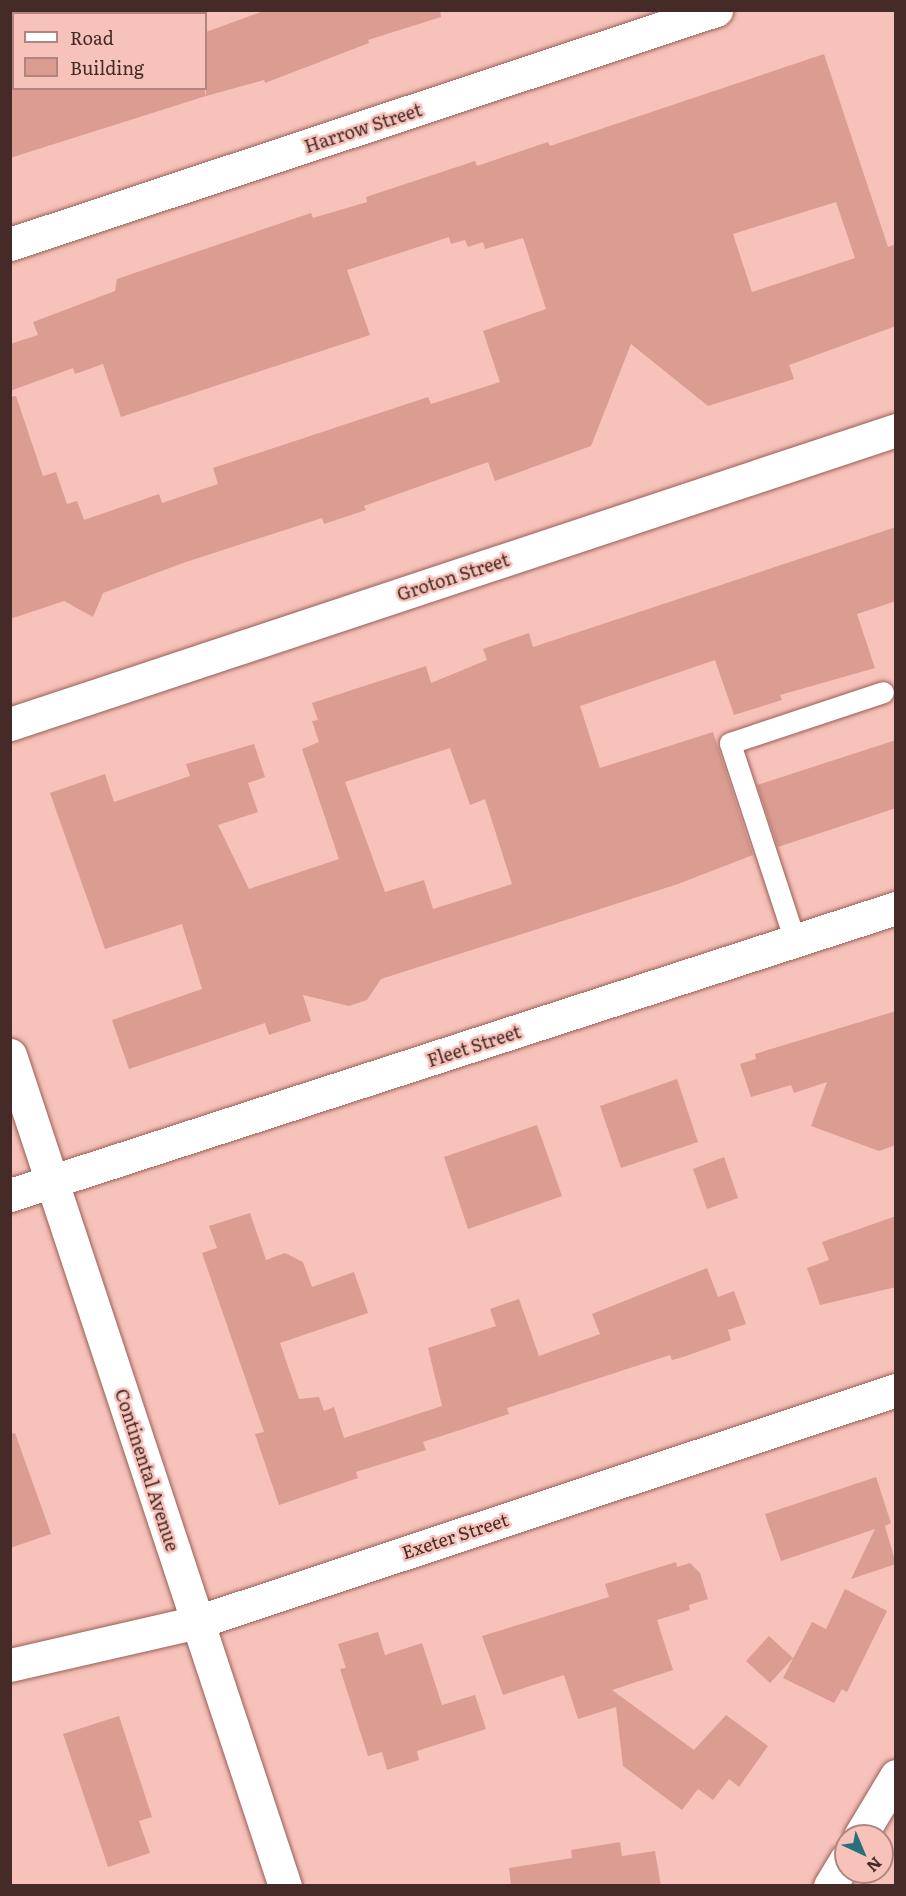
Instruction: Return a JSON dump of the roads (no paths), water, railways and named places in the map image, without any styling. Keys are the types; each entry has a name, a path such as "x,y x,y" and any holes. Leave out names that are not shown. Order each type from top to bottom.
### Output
{"street":[{"name":"Harrow Street","path":"10,244 716,10"},
{"name":"Groton Street","path":"10,724 896,430"},
{"name":"Fleet Street","path":"10,1195 53,1183 896,908"},
{"name":"Continental Avenue","path":"10,1055 285,1886"},
{"name":"Exeter Street","path":"10,1665 197,1622 896,1390"},
{"path":"867,1824 896,1776"}],"lane":[{"path":"795,941 730,743 883,692"}]}
